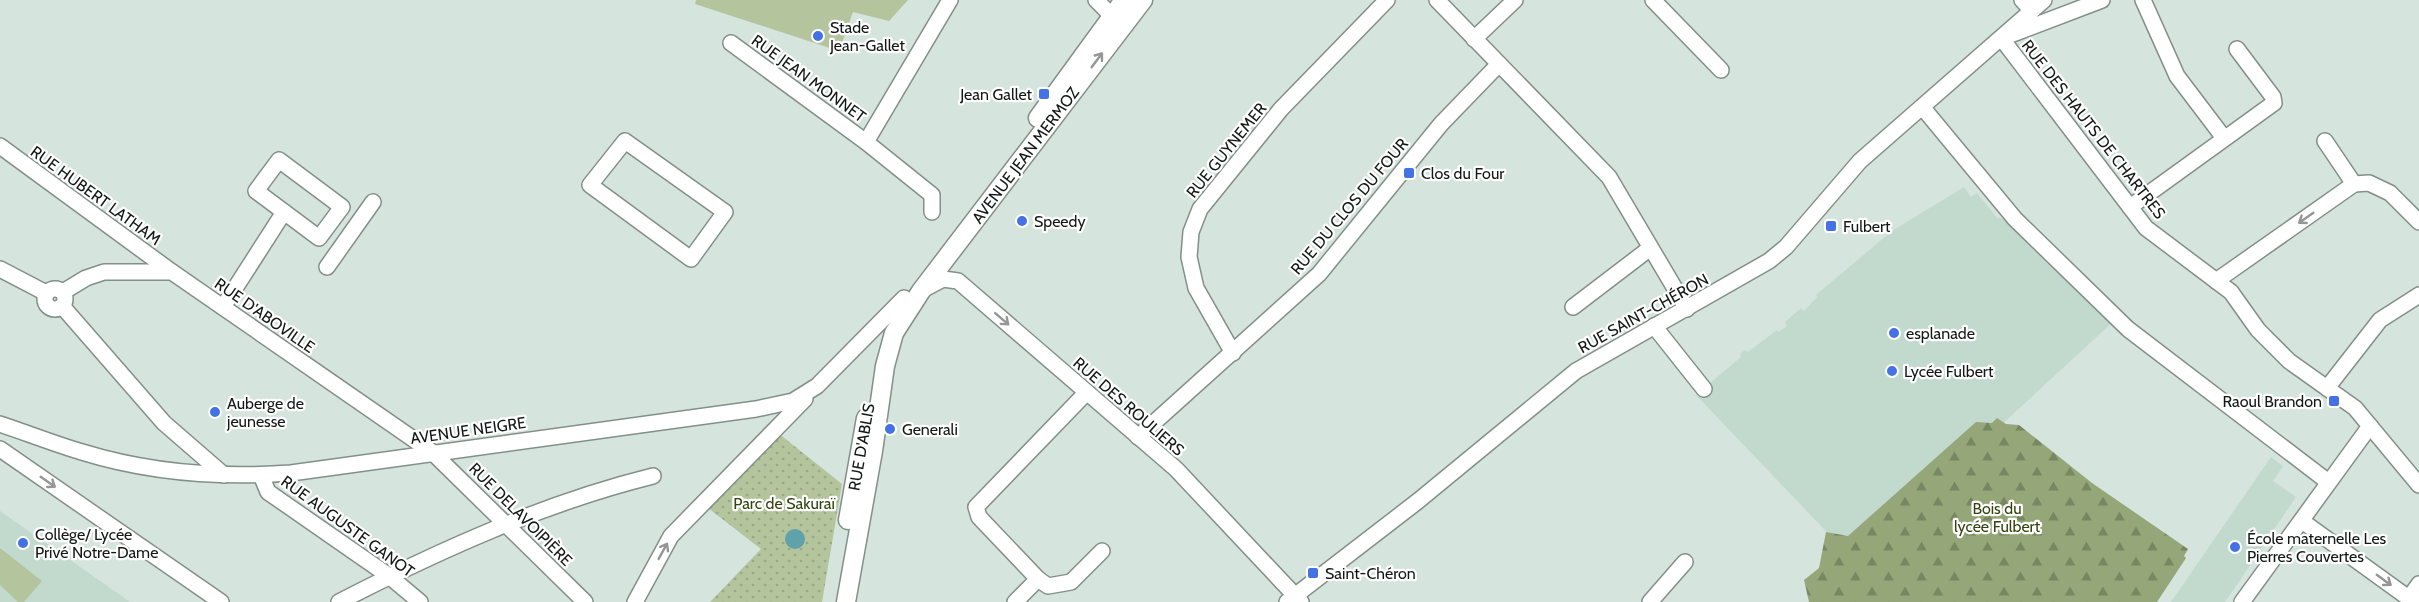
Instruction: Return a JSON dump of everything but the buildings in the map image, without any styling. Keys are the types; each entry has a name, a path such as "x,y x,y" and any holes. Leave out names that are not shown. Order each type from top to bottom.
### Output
{"main road":[{"name":"AVENUE JEAN MERMOZ","path":"906,304 921,291 1117,21 1124,0"},
{"name":"AVENUE JEAN MERMOZ","path":"906,304 1117,21 1143,0"},
{"name":"RUE D'ABLIS","path":"834,602 870,395 888,334 906,304"},
{"name":"RUE D'ABLIS","path":"846,602 873,451 888,334"}],"street":[{"name":"RUE JEAN MONNET","path":"866,142 890,105 950,0"},
{"path":"1096,0 1117,21"},
{"name":"RUE GUYNEMER","path":"1233,352 1196,288 1189,257 1191,232 1200,209 1281,110 1387,0"},
{"path":"1437,0 1609,177 1649,249 1687,309"},
{"path":"1474,39 1515,0"},
{"path":"1653,0 1721,70"},
{"path":"2003,37 2102,0"},
{"path":"2143,0 2177,76 2224,138"},
{"path":"2034,4 2044,13 2059,15"},
{"name":"RUE SAINT-CHÉRON","path":"1294,600 1576,371 1769,261 1786,247 1860,161 2003,37 2034,4"},
{"name":"RUE DES HAUTS DE CHARTRES","path":"2003,37 2146,228 2231,292 2258,330 2289,360 2355,408 2419,485"},
{"name":"RUE JEAN MONNET","path":"731,43 866,142 932,195 932,212"},
{"path":"2130,207 2274,103 2273,97 2237,49"},
{"name":"RUE DU CLOS DU FOUR","path":"1138,437 1319,274 1441,124 1500,64"},
{"path":"1923,108 2014,219 2128,329 2327,482"},
{"path":"625,141 725,212 691,259 590,185 596,177 625,141"},
{"path":"2325,141 2354,184"},
{"name":"RUE HUBERT LATHAM","path":"0,146 172,272"},
{"path":"279,160 342,207 319,238 284,212 256,191 279,160"},
{"path":"2216,280 2354,184 2369,183 2390,193 2419,222"},
{"path":"327,267 373,202"},
{"path":"223,307 284,212"},
{"path":"1573,307 1649,249"},
{"path":"0,269 46,293 55,288 164,423 224,475"},
{"path":"63,299 86,278 104,272 172,272"},
{"name":"RUE D'ABOVILLE","path":"172,272 432,452"},
{"name":"RUE DES ROULIERS","path":"921,291 943,279 958,281 1176,469 1294,600"},
{"path":"2327,388 2380,320 2419,295"},
{"name":"AVENUE NEIGRE","path":"0,424 83,452 123,462 177,471 224,475 291,474 432,452 756,409 793,401 817,386 863,339 906,304"},
{"path":"1654,326 1704,389"},
{"path":"863,339 888,334"},
{"path":"635,602 671,536 817,386"},
{"path":"1086,393 976,507 979,517 1038,579 1048,586 1071,582 1102,551"},
{"path":"2242,602 2302,521 2327,482 2370,426"},
{"path":"0,449 220,602"},
{"name":"RUE DELAVOIPIÈRE","path":"432,452 585,602"},
{"name":"RUE AUGUSTE GANOT","path":"261,475 268,492 389,576 420,602"},
{"path":"339,602 434,554 506,525 653,476"},
{"path":"2302,521 2411,600 2419,584"},
{"path":"1650,602 1685,562"},
{"path":"1015,602 1038,579"}],"shaded area":[{"name":"Lycée Fulbert","path":"1964,187 1971,197 1977,193 1997,218 2015,219 2116,319 1895,523 1843,549 1696,395 1741,357 1740,354 1745,350 1748,352 1777,330 1779,332 1787,326 1785,322 1801,308 1804,311 1817,297 1816,295 1892,231"},
{"name":"École maternelle Les Pierres Couvertes","path":"2271,457 2283,466 2273,481 2296,497 2225,602 2171,602"},
{"name":"Collège/ Lycée Privé Notre-Dame","path":"0,511 103,583 130,602 0,602"}],"green space":[{"name":"Stade Jean-Gallet","path":"696,0 908,0 889,21 853,12 839,51 695,4"},
{"name":"Bois du lycée Fulbert","path":"1997,418 2006,424 2019,425 2092,483 2188,549 2184,556 2186,558 2157,602 1809,602 1804,580 1819,568 1826,532 1848,536 1976,422 1992,423"},
{"name":"Parc de Sakuraï","path":"778,433 842,484 822,602 710,602 761,549 708,508"},
{"path":"0,548 42,581 24,602 18,602 0,585"}],"water":[{"path":"795,529 802,532 805,539 802,546 795,549 788,546 785,539 788,532"}],"place":[{"name":"Stade Jean-Gallet","path":"818,36"},
{"name":"Jean Gallet","path":"1044,94"},
{"name":"Clos du Four","path":"1409,173"},
{"name":"Speedy","path":"1022,221"},
{"name":"Fulbert","path":"1831,226"},
{"name":"esplanade","path":"1894,333"},
{"name":"Lycée Fulbert","path":"1892,371"},
{"name":"Raoul Brandon","path":"2334,401"},
{"name":"Auberge de jeunesse","path":"215,412"},
{"name":"Generali","path":"890,429"},
{"name":"Collège/ Lycée Privé Notre-Dame","path":"23,543"},
{"name":"École maternelle Les Pierres Couvertes","path":"2235,547"},
{"name":"Saint-Chéron","path":"1313,573"}]}
